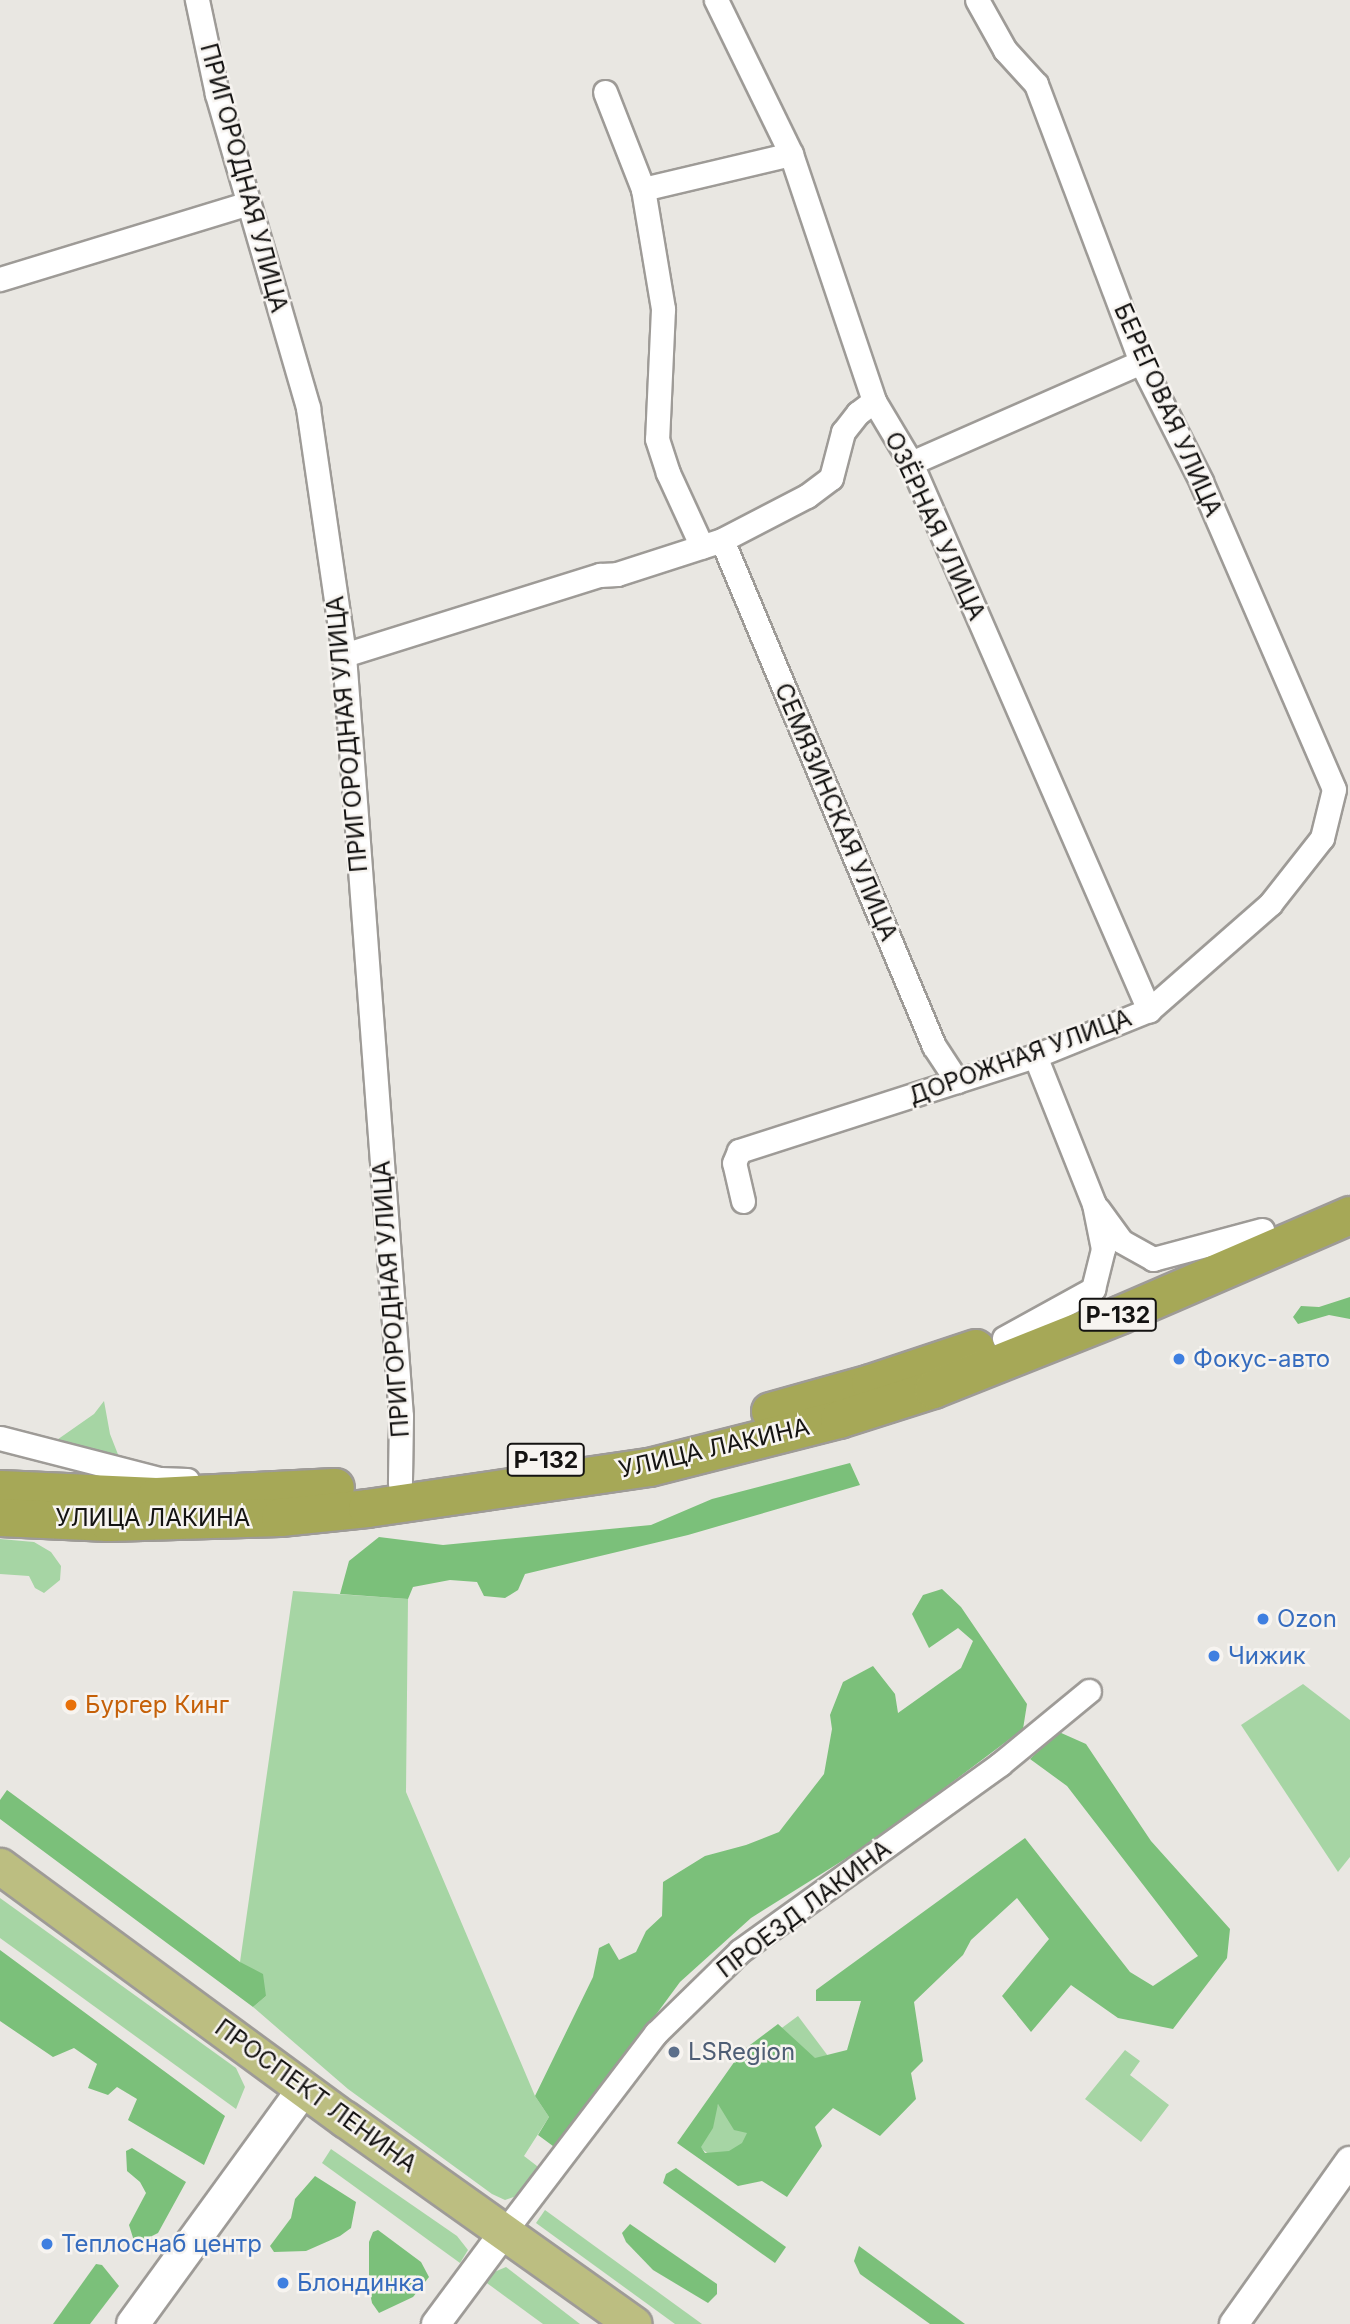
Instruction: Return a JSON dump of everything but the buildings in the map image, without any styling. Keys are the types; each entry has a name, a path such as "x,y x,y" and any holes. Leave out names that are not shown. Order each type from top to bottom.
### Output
{"highway":[{"name":"УЛИЦА ЛАКИНА","path":"0,1489 156,1496 400,1483 692,1434 870,1383 1004,1338 1350,1192"},
{"name":"УЛИЦА ЛАКИНА","path":"0,1517 108,1522 280,1517 367,1508 649,1467 839,1419 933,1389 1121,1314 1350,1215"}],"main road":[{"name":"ПРОСПЕКТ ЛЕНИНА","path":"0,1866 634,2324"},
{"path":"133,2324 304,2088"}],"street":[{"name":"ПРИГОРОДНАЯ УЛИЦА","path":"197,0 217,94 308,408 344,654 401,1416 400,1483"},
{"name":"ОЗЁРНАЯ УЛИЦА","path":"716,0 792,154 874,401 911,463 1149,1010"},
{"name":"БЕРЕГОВАЯ УЛИЦА","path":"977,0 1005,50 1036,84 1141,362 1201,481 1334,789"},
{"name":"СЕМЯЗИНСКАЯ УЛИЦА","path":"605,92 643,189 663,309 657,439 712,543 934,1046 957,1081"},
{"path":"643,189 792,154"},
{"path":"0,279 248,203"},
{"path":"911,463 1141,362"},
{"path":"344,654 712,543 807,496 831,478 843,432 858,413 874,401"},
{"name":"ДОРОЖНАЯ УЛИЦА","path":"743,1201 734,1163 739,1151 1035,1056 1149,1010 1270,904 1322,838 1334,789"},
{"path":"1004,1338 1093,1289 1103,1249 1094,1204 1035,1056"},
{"path":"1094,1204 1121,1241 1153,1259 1262,1230"},
{"path":"0,1438 160,1479 247,1483 288,1491"},
{"name":"ПРОЕЗД ЛАКИНА","path":"505,2231 656,2033 740,1951 1000,1765 1089,1691"},
{"path":"1234,2324 1350,2161"},
{"path":"436,2324 505,2231"}],"green space":[{"path":"1350,1297 1350,1319 1329,1315 1298,1324 1293,1317 1301,1306 1319,1307"},
{"path":"104,1401 110,1434 119,1457 54,1442 94,1414"},
{"path":"850,1463 860,1485 688,1535 525,1574 518,1590 505,1598 484,1596 477,1582 450,1580 413,1587 408,1599 340,1594 349,1561 379,1537 443,1545 651,1525 712,1499"},
{"path":"0,1539 34,1542 51,1552 61,1566 60,1580 44,1593 35,1588 29,1576 0,1574"},
{"path":"942,1589 961,1607 1027,1704 1023,1729 874,1841 751,1918 680,1982 557,2149 538,2135 549,2117 535,2096 593,1977 599,1948 609,1943 619,1960 636,1952 646,1931 662,1916 663,1882 705,1856 746,1845 779,1832 824,1774 832,1729 830,1715 843,1682 873,1666 895,1694 898,1713 961,1668 973,1641 958,1628 929,1648 912,1614 923,1595"},
{"path":"293,1591 408,1599 406,1792 535,2096 549,2117 524,2156 537,2166 537,2175 522,2194 505,2200 492,2194 348,2089 253,2007 266,1996 240,1962"},
{"path":"1303,1684 1350,1720 1350,1857 1338,1872 1241,1725"},
{"path":"1059,1732 1086,1744 1151,1841 1230,1929 1227,1958 1173,2029 1118,2018 1071,1985 1031,2032 1002,1996 1049,1939 1017,1898 971,1940 963,1955 914,2002 923,2061 911,2073 916,2099 880,2136 833,2108 815,2127 822,2146 787,2197 762,2181 738,2186 677,2143 742,2051 778,2024 815,2058 847,2050 861,2001 816,2001 816,1990 1025,1838 1130,1972 1153,1986 1198,1956 1067,1786 1030,1759","holes":["718,2104 734,2130 747,2133 742,2143 729,2151 705,2153 701,2147 713,2128"]},
{"path":"7,1790 240,1962 263,1974 266,1996 253,2007 0,1819 0,1800"},
{"path":"0,1898 236,2068 245,2087 236,2109 0,1938"},
{"path":"0,1950 225,2116 204,2165 128,2120 137,2099 117,2087 108,2095 88,2088 97,2064 74,2048 53,2057 0,2021"},
{"path":"798,2016 831,2060 789,2091 756,2047"},
{"path":"1125,2050 1140,2061 1130,2075 1169,2105 1141,2142 1085,2099"},
{"path":"723,2098 776,2137 744,2180 691,2141"},
{"path":"132,2148 186,2182 158,2233 142,2241 134,2241 129,2225 146,2193 140,2182 127,2171 126,2151"},
{"path":"331,2149 457,2236 468,2250 460,2263 322,2163"},
{"path":"676,2168 786,2247 775,2263 663,2183 666,2174"},
{"path":"315,2176 356,2202 351,2228 340,2236 306,2251 274,2252 270,2246 291,2218 295,2199"},
{"path":"545,2210 702,2324 675,2324 536,2223"},
{"path":"630,2224 717,2284 717,2294 708,2303 653,2270 626,2242 622,2233"},
{"path":"378,2230 421,2262 429,2277 413,2297 379,2313 372,2303 369,2288 369,2242 373,2232"},
{"path":"859,2246 965,2324 930,2324 860,2274 854,2261"},
{"path":"96,2264 102,2265 119,2286 90,2324 53,2324"},
{"path":"506,2267 580,2324 543,2324 480,2278"}],"place":[{"name":"Фокус-авто","path":"1179,1359"},
{"name":"Ozon","path":"1263,1619"},
{"name":"Чижик","path":"1214,1656"},
{"name":"Бургер Кинг","path":"71,1705"},
{"name":"LSRegion","path":"674,2052"},
{"name":"Теплоснаб центр","path":"47,2244"},
{"name":"Блондинка","path":"283,2283"}]}
